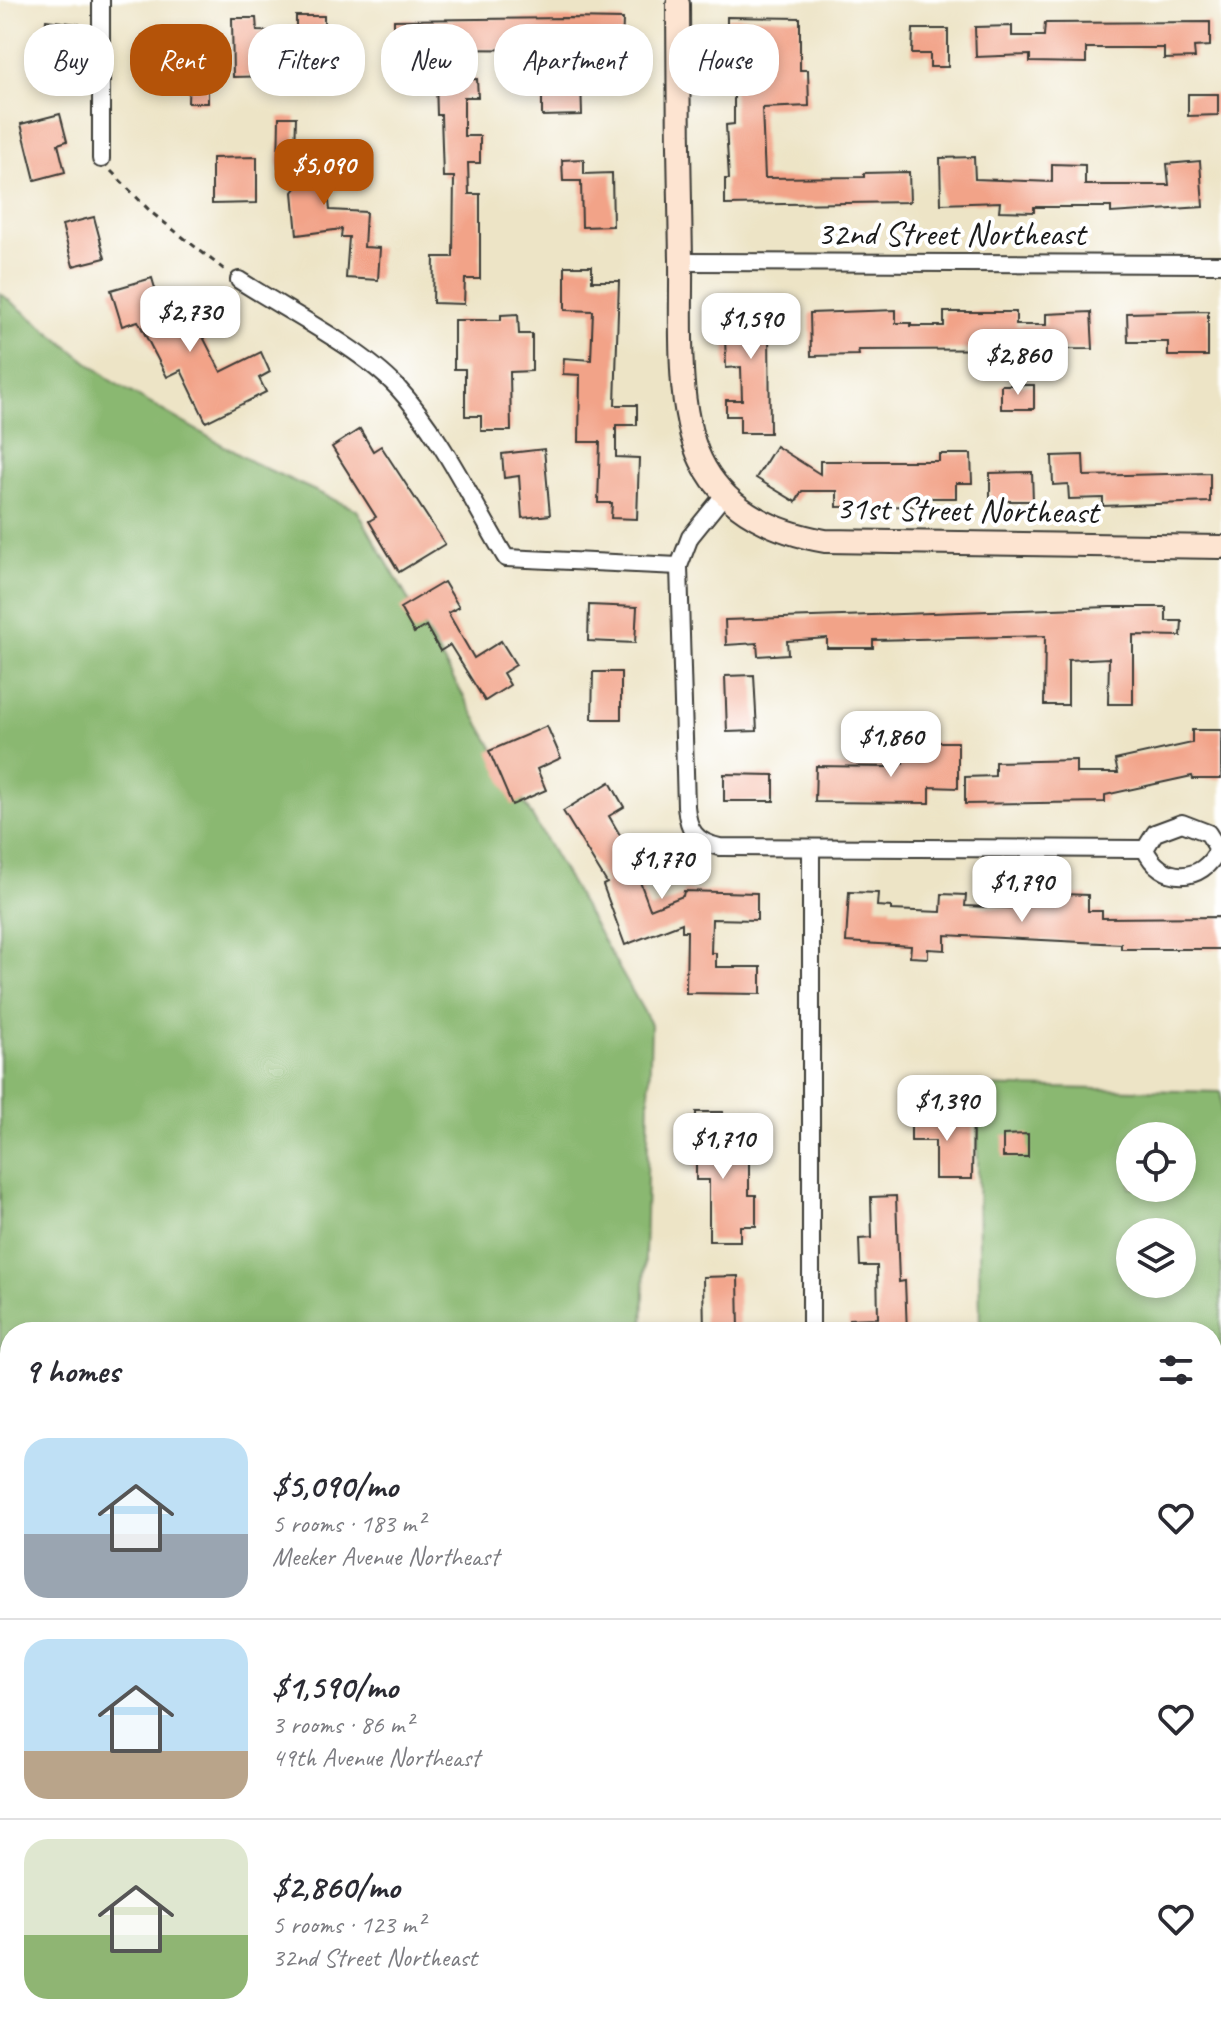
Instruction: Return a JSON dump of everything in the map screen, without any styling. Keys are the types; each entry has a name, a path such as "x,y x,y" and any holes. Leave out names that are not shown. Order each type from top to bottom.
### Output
{"street":[{"path":"101,0 101,159"},
{"path":"678,1 681,321 690,431 706,470 724,495 690,537 679,566 686,806 693,834 704,843 720,847 1145,849"},
{"name":"32nd Street Northeast","path":"681,262 1221,264"},
{"path":"239,280 370,364 397,387 424,422 506,558 679,566"},
{"name":"31st Street Northeast","path":"724,495 775,529 825,541 1221,547"},
{"path":"1182,823 1208,833 1220,849 1203,869 1179,876 1154,865 1145,849 1155,833 1182,823"},
{"path":"811,849 811,1322"}],"path":[{"path":"101,159 152,213 239,280"}],"green space":[{"path":"0,293 113,382 254,463 357,510 651,1024 643,1322 0,1322"},
{"path":"977,1086 1221,1092 1221,1322 980,1322"}],"building":[{"path":"296,16 324,16 324,24 296,24"},
{"path":"727,17 800,18 800,70 808,70 809,106 762,108 765,178 864,177 864,173 909,172 910,202 725,205 725,179 729,179 726,125 734,124 734,96 779,96 779,24 727,24"},
{"path":"232,18 256,18 256,24 248,24 248,77 233,77"},
{"path":"623,19 623,24 494,24 494,49 478,49 478,24 394,24 394,20"},
{"path":"46,20 79,24 46,24"},
{"path":"1210,22 1210,46 1194,47 1195,58 1164,59 1164,48 1086,48 1086,63 1030,62 1030,55 976,57 975,27 1012,26 1012,36 1044,36 1045,23"},
{"path":"913,29 948,29 948,67 930,67 930,54 912,54"},
{"path":"1188,94 1218,94 1218,115 1188,116"},
{"path":"188,96 208,96 208,103 188,103"},
{"path":"436,96 478,96 464,97 464,136 480,136 480,163 468,163 469,194 480,194 480,279 465,279 464,304 433,303 434,257 453,257 454,177 443,177 441,115 437,115"},
{"path":"542,96 581,96 582,115 542,116"},
{"path":"60,114 67,141 58,144 65,172 35,180 21,124"},
{"path":"279,117 296,117 295,152 326,174 330,210 366,212 364,247 380,248 378,280 346,278 349,237 341,237 342,229 297,235 293,192 300,183 278,167"},
{"path":"257,157 257,203 212,204 212,158"},
{"path":"974,157 975,179 1052,182 1052,164 1085,165 1085,185 1169,185 1167,164 1200,161 1203,207 1111,213 1111,207 1034,207 1034,212 999,211 1000,202 941,204 940,158"},
{"path":"584,159 584,174 612,173 613,226 582,227 581,181 563,181 562,160"},
{"path":"94,217 105,258 73,266 62,225"},
{"path":"565,266 592,266 592,281 619,281 615,405 637,405 637,425 616,425 616,457 639,458 637,519 611,518 612,503 598,503 600,442 579,442 580,375 563,374 564,358 591,360 593,311 565,310"},
{"path":"152,278 167,330 181,323 188,335 199,329 221,372 261,352 270,372 259,378 266,392 206,422 181,370 167,377 138,321 122,326 111,290"},
{"path":"724,303 777,303 777,331 769,330 770,433 740,433 740,416 726,416 726,400 742,400 741,367 726,368"},
{"path":"896,310 896,323 911,323 911,326 944,326 944,312 1016,312 1016,325 1046,325 1046,314 1091,312 1093,349 858,350 859,355 811,356 810,313"},
{"path":"1208,311 1208,356 1168,356 1168,342 1128,342 1127,313"},
{"path":"518,314 519,334 532,334 532,371 510,372 511,431 481,431 481,416 465,416 465,369 454,369 454,320 501,320 501,315"},
{"path":"1001,385 1034,385 1034,409 1001,409"},
{"path":"360,429 373,451 381,446 445,544 399,572 369,521 376,517 332,447"},
{"path":"776,446 820,474 820,461 939,461 939,454 971,454 972,483 956,483 956,498 922,498 922,506 837,507 837,491 802,491 796,502 756,478"},
{"path":"544,449 550,515 522,518 519,476 504,478 502,454"},
{"path":"1083,455 1084,476 1210,473 1210,502 1103,506 1103,498 1069,499 1068,484 1053,485 1052,456"},
{"path":"1032,472 1033,501 990,501 990,473"},
{"path":"444,582 459,607 448,613 474,658 501,641 516,665 503,673 510,685 485,701 450,645 440,651 426,626 414,633 400,608"},
{"path":"589,605 637,607 635,643 588,641"},
{"path":"1166,607 1166,621 1182,621 1181,636 1133,635 1133,704 1108,704 1109,658 1068,660 1068,705 1044,705 1045,636 873,640 873,648 827,648 827,638 787,641 788,654 758,656 757,643 726,645 725,620"},
{"path":"593,672 621,672 621,719 592,719"},
{"path":"754,675 757,731 727,732 725,676"},
{"path":"547,726 561,758 537,769 546,790 512,805 489,751"},
{"path":"1192,730 1221,730 1221,779 1193,779 1192,776 1105,795 1105,802 965,804 965,777 995,776 995,762 1076,760 1076,773 1118,773 1115,760 1192,743"},
{"path":"931,742 958,742 958,788 930,787 930,803 815,802 816,766 888,767 888,763 903,763 903,757 931,757"},
{"path":"724,774 774,775 774,801 724,801"},
{"path":"610,782 624,807 609,816 628,849 650,909 683,896 684,891 757,893 757,920 712,919 711,953 716,953 716,967 761,967 761,994 686,993 687,931 682,931 682,923 625,945 603,885 607,883 563,811"},
{"path":"849,892 878,893 877,906 891,907 891,910 941,912 942,894 966,895 965,906 1010,908 1011,892 1088,895 1088,911 1102,911 1102,918 1221,917 1221,949 1121,949 1121,944 945,935 945,950 928,949 928,958 910,957 911,946 846,942"},
{"path":"696,1112 723,1112 722,1153 749,1153 749,1195 756,1195 756,1226 740,1226 740,1241 709,1241 709,1180 696,1180"},
{"path":"911,1115 973,1116 972,1179 935,1179 935,1141 911,1141"},
{"path":"1028,1134 1028,1157 1003,1157 1003,1135"},
{"path":"896,1196 899,1282 905,1281 907,1322 849,1322 849,1319 878,1318 877,1266 860,1266 859,1239 872,1238 871,1197"},
{"path":"738,1276 739,1322 704,1322 703,1277"}]}
